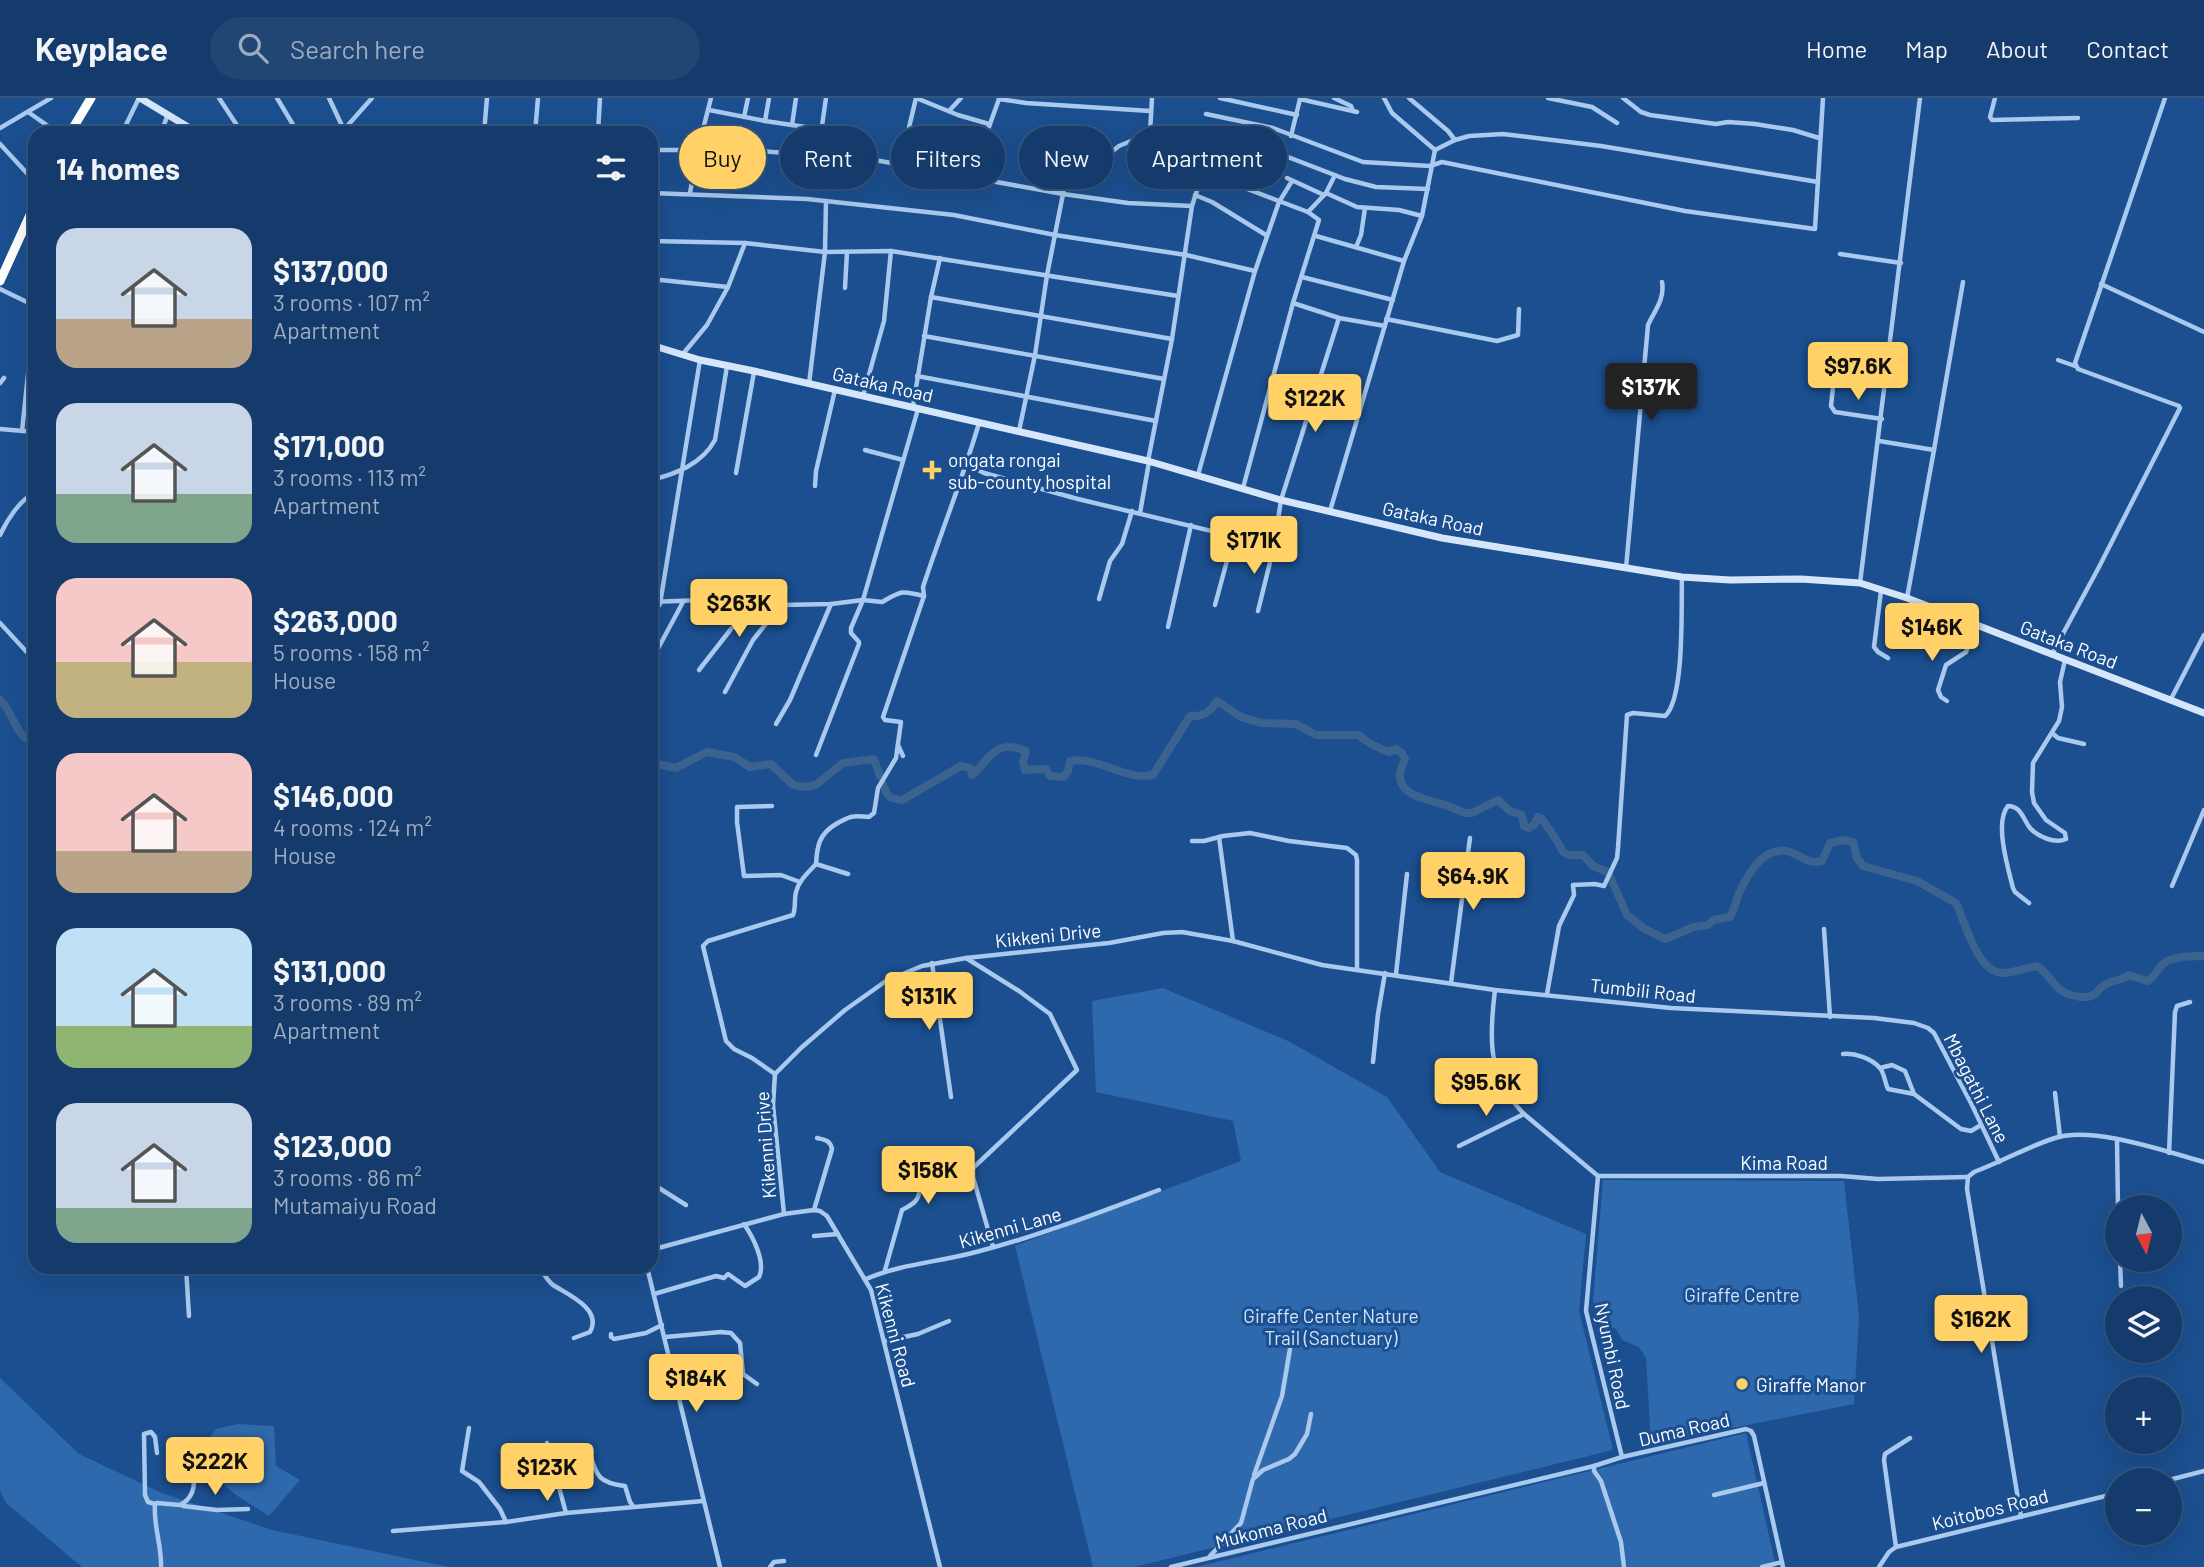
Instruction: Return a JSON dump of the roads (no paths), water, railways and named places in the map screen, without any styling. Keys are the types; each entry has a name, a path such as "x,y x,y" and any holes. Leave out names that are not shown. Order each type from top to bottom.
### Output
{"highway":[{"path":"74,126 91,98"},
{"path":"0,281 28,219"}],"street":[{"path":"0,127 51,98"},
{"path":"126,126 140,98 187,126"},
{"path":"219,98 237,126"},
{"path":"277,98 294,126"},
{"path":"329,98 340,126"},
{"path":"347,126 372,98"},
{"path":"485,126 487,98"},
{"path":"536,126 538,98"},
{"path":"598,126 600,98"},
{"path":"704,126 711,98"},
{"path":"744,117 748,98"},
{"path":"765,121 769,98"},
{"path":"792,125 796,98"},
{"path":"709,110 820,129 826,98"},
{"path":"909,126 916,98 989,124 999,98 1026,103 1150,111"},
{"path":"949,111 961,98"},
{"path":"1150,126 1152,98"},
{"path":"1220,98 1297,115"},
{"path":"1251,105 1253,98"},
{"path":"1291,136 1300,99 1355,112 1351,106 1334,98"},
{"path":"1409,98 1455,140"},
{"path":"1548,98 1592,107 1617,123"},
{"path":"1623,98 1641,112 1650,115 1716,124 1755,124 1793,130 1819,138"},
{"path":"1206,114 1273,128 1363,162 1430,166 1441,162 1685,211 1815,229 1823,98"},
{"path":"1860,583 1920,98"},
{"path":"1995,98 1990,117 1992,120 2078,118"},
{"path":"2075,366 2165,98"},
{"path":"1387,99 1392,113 1435,150"},
{"path":"28,112 48,126"},
{"path":"164,126 168,114"},
{"path":"1330,511 1404,261 1422,216 1435,150 1469,136 1513,135 1601,146 1818,182"},
{"path":"1019,430 1063,194 1065,163 1068,159 1105,157 1127,143"},
{"path":"0,144 28,174"},
{"path":"658,150 679,149"},
{"path":"766,151 869,159 1063,194 1192,206"},
{"path":"1287,155 1335,175 1376,187 1428,189"},
{"path":"1308,212 1325,194 1335,175"},
{"path":"1140,513 1172,339 1192,206 1202,179 1213,176 1308,212 1319,220 1293,303 1242,489"},
{"path":"1198,476 1266,235 1289,180 1345,203 1422,216"},
{"path":"690,193 691,189"},
{"path":"658,193 826,201 954,215 1186,255 1255,271"},
{"path":"1195,195 1212,202 1266,235"},
{"path":"809,384 825,251 826,201"},
{"path":"1356,247 1365,208"},
{"path":"1316,236 1404,261"},
{"path":"658,241 745,243 825,251 891,251 1178,296"},
{"path":"682,355 707,324 727,287 745,243"},
{"path":"845,288 847,251"},
{"path":"863,396 884,321 891,251"},
{"path":"1840,254 1900,263"},
{"path":"816,755 859,644 858,639 851,633 851,628 863,600 916,407 917,376 940,258"},
{"path":"1302,277 1393,300"},
{"path":"658,280 727,287"},
{"path":"1626,569 1648,325 1663,294 1662,282"},
{"path":"1907,598 1963,282"},
{"path":"2101,284 2204,332"},
{"path":"0,289 28,303"},
{"path":"931,297 1172,339"},
{"path":"1293,303 1339,318 1385,326"},
{"path":"1386,319 1499,341 1518,335 1519,309"},
{"path":"1258,611 1281,500 1339,318"},
{"path":"925,336 1164,379"},
{"name":"Gataka Road","path":"658,347 700,360 1148,461 1281,500 1442,538 1682,578 1801,579 1860,583 1907,598 2204,713"},
{"path":"658,606 700,360"},
{"path":"2052,654 2180,408 2058,360"},
{"path":"658,478 681,471 711,447 715,440 727,366"},
{"path":"736,473 754,371"},
{"path":"22,431 28,374"},
{"path":"917,376 1156,421"},
{"path":"1833,387 1832,406 1835,412 1882,419"},
{"path":"815,486 835,390"},
{"path":"775,1074 734,1049 726,1041 704,946 708,941 793,915 800,882 816,864 820,840 826,830 850,816 869,817 874,813 878,788 894,763 901,726 900,721 885,720 883,717 924,596 923,587 937,542 968,461 979,422"},
{"path":"0,429 28,431"},
{"path":"1878,441 1934,450"},
{"path":"865,450 903,460"},
{"path":"968,461 984,473 1273,546"},
{"path":"0,535 5,524 28,496"},
{"path":"1099,599 1110,561 1122,544 1132,511"},
{"path":"1168,627 1191,525"},
{"path":"1215,605 1234,535"},
{"path":"1548,994 1559,926 1574,895 1573,885 1604,886 1613,867 1618,848 1625,719 1629,713 1665,716 1670,710 1678,679 1682,578"},
{"path":"1881,590 1874,647 1888,658"},
{"path":"660,604 728,599 756,604 831,604 863,600 882,602 900,592 924,596"},
{"path":"658,648 683,601"},
{"path":"699,670 731,629 756,604"},
{"path":"776,724 795,689 831,604"},
{"path":"725,692 753,640 781,605"},
{"path":"0,623 28,653"},
{"path":"1947,701 1939,695 1938,690 1944,668 1948,662 1966,652 1976,625"},
{"path":"2170,700 2204,635"},
{"path":"2029,903 2013,888 2003,846 2003,813 2005,808 2012,805 2017,807 2037,834 2053,841 2066,839 2065,832 2046,820 2032,798 2033,763 2061,714 2060,682 2065,660"},
{"path":"2052,733 2058,738 2084,744"},
{"path":"898,744 903,756"},
{"path":"772,806 737,807 744,876 781,876 800,882"},
{"path":"2172,886 2204,810"},
{"path":"1192,841 1250,833 1347,848 1353,852 1357,860 1357,970"},
{"path":"1219,837 1233,941"},
{"path":"1451,983 1470,838"},
{"path":"816,864 848,874"},
{"path":"1396,974 1407,874"},
{"path":"1824,929 1830,1017"},
{"name":"Kikkeni Drive","path":"775,1074 845,1010 886,981 932,963 1182,932 1233,941 1297,960 1357,970"},
{"path":"965,958 1019,991 1050,1014 1077,1070 973,1168 973,1177 993,1247"},
{"path":"932,963 951,1097"},
{"name":"Tumbili Road","path":"1357,970 1495,990 1671,1008 1874,1018 1913,1023 1928,1028"},
{"path":"1373,1062 1385,973"},
{"path":"1495,990 1490,1028 1491,1049 1498,1075 1513,1103 1598,1176"},
{"path":"2169,1153 2175,1012 2177,1006 2190,1002"},
{"name":"Mbagathi Lane","path":"1928,1028 1941,1045 1998,1163"},
{"path":"1843,1054 1858,1054 1880,1068 1888,1089 1914,1094 1961,1129 1971,1130 1981,1125"},
{"path":"1880,1068 1892,1065 1905,1071 1914,1094"},
{"name":"Kikenni Drive","path":"775,1074 773,1105 784,1214"},
{"path":"2055,1093 2060,1137"},
{"path":"1459,1146 1524,1114"},
{"path":"2021,1517 1967,1189 1968,1177 2060,1137 2089,1135 2204,1162"},
{"path":"658,1248 784,1214 814,1210 832,1149 831,1143 817,1138"},
{"path":"2117,1140 2118,1195"},
{"path":"884,1166 916,1180 919,1193 915,1202 902,1210 885,1271"},
{"name":"Kima Road","path":"1598,1176 1841,1176 1878,1179 1968,1177"},
{"name":"Nyumbi Road","path":"1598,1176 1586,1311 1622,1457"},
{"path":"658,1187 686,1205"},
{"name":"Kikenni Lane","path":"866,1279 885,1271 1049,1232 1159,1190"},
{"name":"Kikenni Road","path":"814,1210 823,1213 838,1234 866,1279 876,1304 940,1567"},
{"path":"654,1294 716,1276 724,1278 728,1273 744,1285 760,1277 762,1270 755,1242 744,1224"},
{"path":"814,1236 838,1234"},
{"path":"2121,1272 2122,1286"},
{"path":"186,1274 189,1316"},
{"path":"545,1274 551,1283 580,1302 591,1316 593,1324 590,1332 574,1338"},
{"path":"649,1274 720,1567"},
{"path":"885,1341 918,1334 949,1321"},
{"path":"611,1334 614,1339 646,1333 662,1325"},
{"path":"1208,1558 1241,1523 1282,1396 1293,1331"},
{"path":"664,1337 731,1333 740,1343 743,1374 757,1384"},
{"path":"1253,1479 1263,1470 1295,1454 1307,1434 1311,1414"},
{"path":"469,1428 462,1471 479,1482 500,1509 506,1522"},
{"name":"Duma Road","path":"1594,1466 1622,1457 1746,1429 1754,1436 1764,1483"},
{"path":"157,1453 155,1437 150,1432 144,1434 145,1494 148,1502 217,1510 248,1509"},
{"path":"1880,1567 1889,1552 1896,1547 1885,1454 1910,1438"},
{"path":"547,1443 566,1513"},
{"path":"180,1448 183,1465 191,1471 194,1481 190,1499 180,1505"},
{"path":"590,1453 600,1478 608,1484 625,1486 629,1502 634,1507"},
{"path":"1594,1466 1621,1542 1624,1567"},
{"name":"Mukoma Road","path":"1171,1567 1594,1466"},
{"path":"2182,1477 2204,1471"},
{"path":"1714,1495 1764,1483 1782,1565 1762,1567"},
{"name":"Koitobos Road","path":"1896,1547 2105,1496"},
{"path":"393,1531 703,1501"},
{"path":"155,1504 161,1567"},
{"path":"770,1567 774,1562 784,1562"}],"waterway":[{"path":"0,700 28,740"},
{"path":"883,784 889,796 902,800 961,766 970,768 972,775 995,752 1007,747 1026,751 1023,762 1025,770 1046,769 1050,776 1064,777 1070,761 1081,760 1132,775 1153,775 1190,716 1206,713 1217,701 1241,717 1261,723 1296,724 1316,735 1359,735 1385,751 1396,749 1405,759 1400,780 1403,787 1426,800 1466,813 1472,813 1498,800 1510,811 1522,815 1524,826 1529,828 1538,817 1542,819 1563,852 1583,855 1593,866 1608,872 1627,915 1645,929 1665,939 1694,927 1708,925 1713,920 1730,917 1747,877 1757,863 1770,853 1786,851 1808,860 1822,861 1830,843 1843,840 1853,842 1857,858 1863,866 1917,881 1956,903 1979,956 1995,971 2004,973 2037,966 2061,990 2070,995 2086,997 2095,994 2106,984 2129,975 2147,981 2171,959 2204,956"},
{"path":"658,764 676,768 707,752 734,757 750,767 771,764 793,785 804,787 816,785 843,763 874,759 880,776"}],"place":[{"name":"ongata rongai sub-county hospital","path":"932,470"},
{"name":"Giraffe Manor","path":"1742,1384"}],"park label":[{"name":"Giraffe Centre","path":"1742,1294"},
{"name":"Giraffe Center Nature Trail (Sanctuary)","path":"1331,1326"}]}
